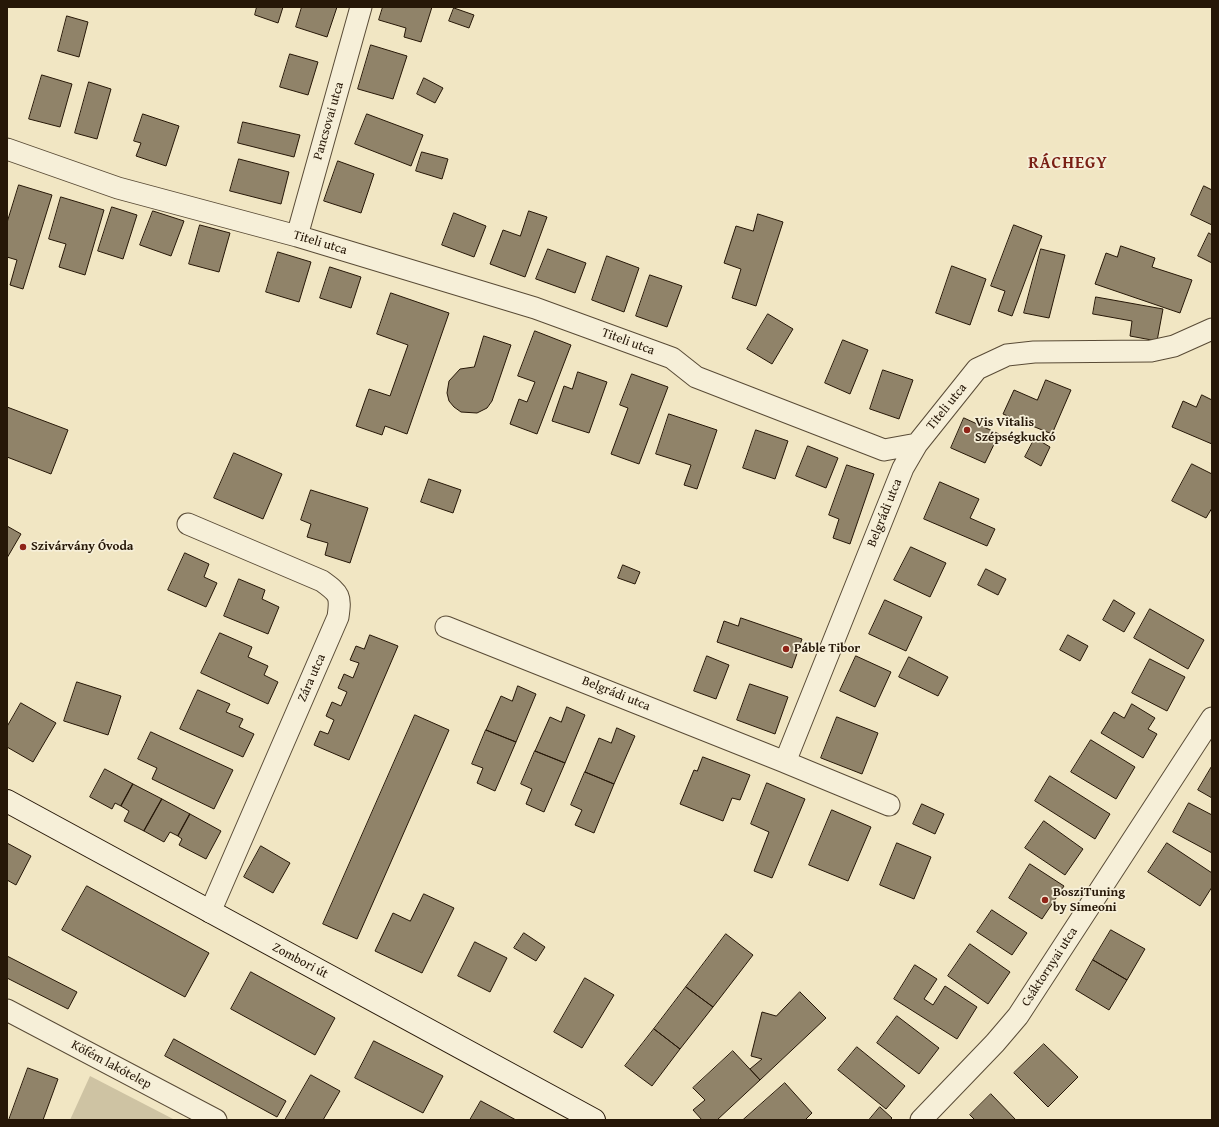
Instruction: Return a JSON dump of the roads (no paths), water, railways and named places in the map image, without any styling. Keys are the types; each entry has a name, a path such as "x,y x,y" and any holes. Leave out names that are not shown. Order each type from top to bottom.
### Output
{"street":[{"name":"Pancsovai utca","path":"297,236 361,7"},
{"name":"Titeli utca","path":"7,149 118,188 297,236 535,308 672,358 696,377 884,450 917,444 977,369 1007,355 1034,352 1151,351 1174,346 1212,329"},
{"name":"Belgrádi utca","path":"785,762 904,468 917,444"},
{"name":"Zára utca","path":"188,524 322,581 335,590 341,601 338,617 210,912"},
{"name":"Belgrádi utca","path":"446,627 785,762 889,806"},
{"name":"Csáktornyai utca","path":"922,1120 1018,1016 1212,718"},
{"name":"Zombori út","path":"7,801 594,1120"},
{"name":"Köfém lakótelep","path":"7,1010 216,1120"}],"place":[{"name":"Vis Vitalis Szépségkuckó","path":"967,430"},
{"name":"Szivárvány Óvoda","path":"23,547"},
{"name":"Páble Tibor","path":"786,649"},
{"name":"BosziTuning by Simeoni","path":"1045,900"}],"district":[{"name":"RÁCHEGY","path":"1068,164"}]}
